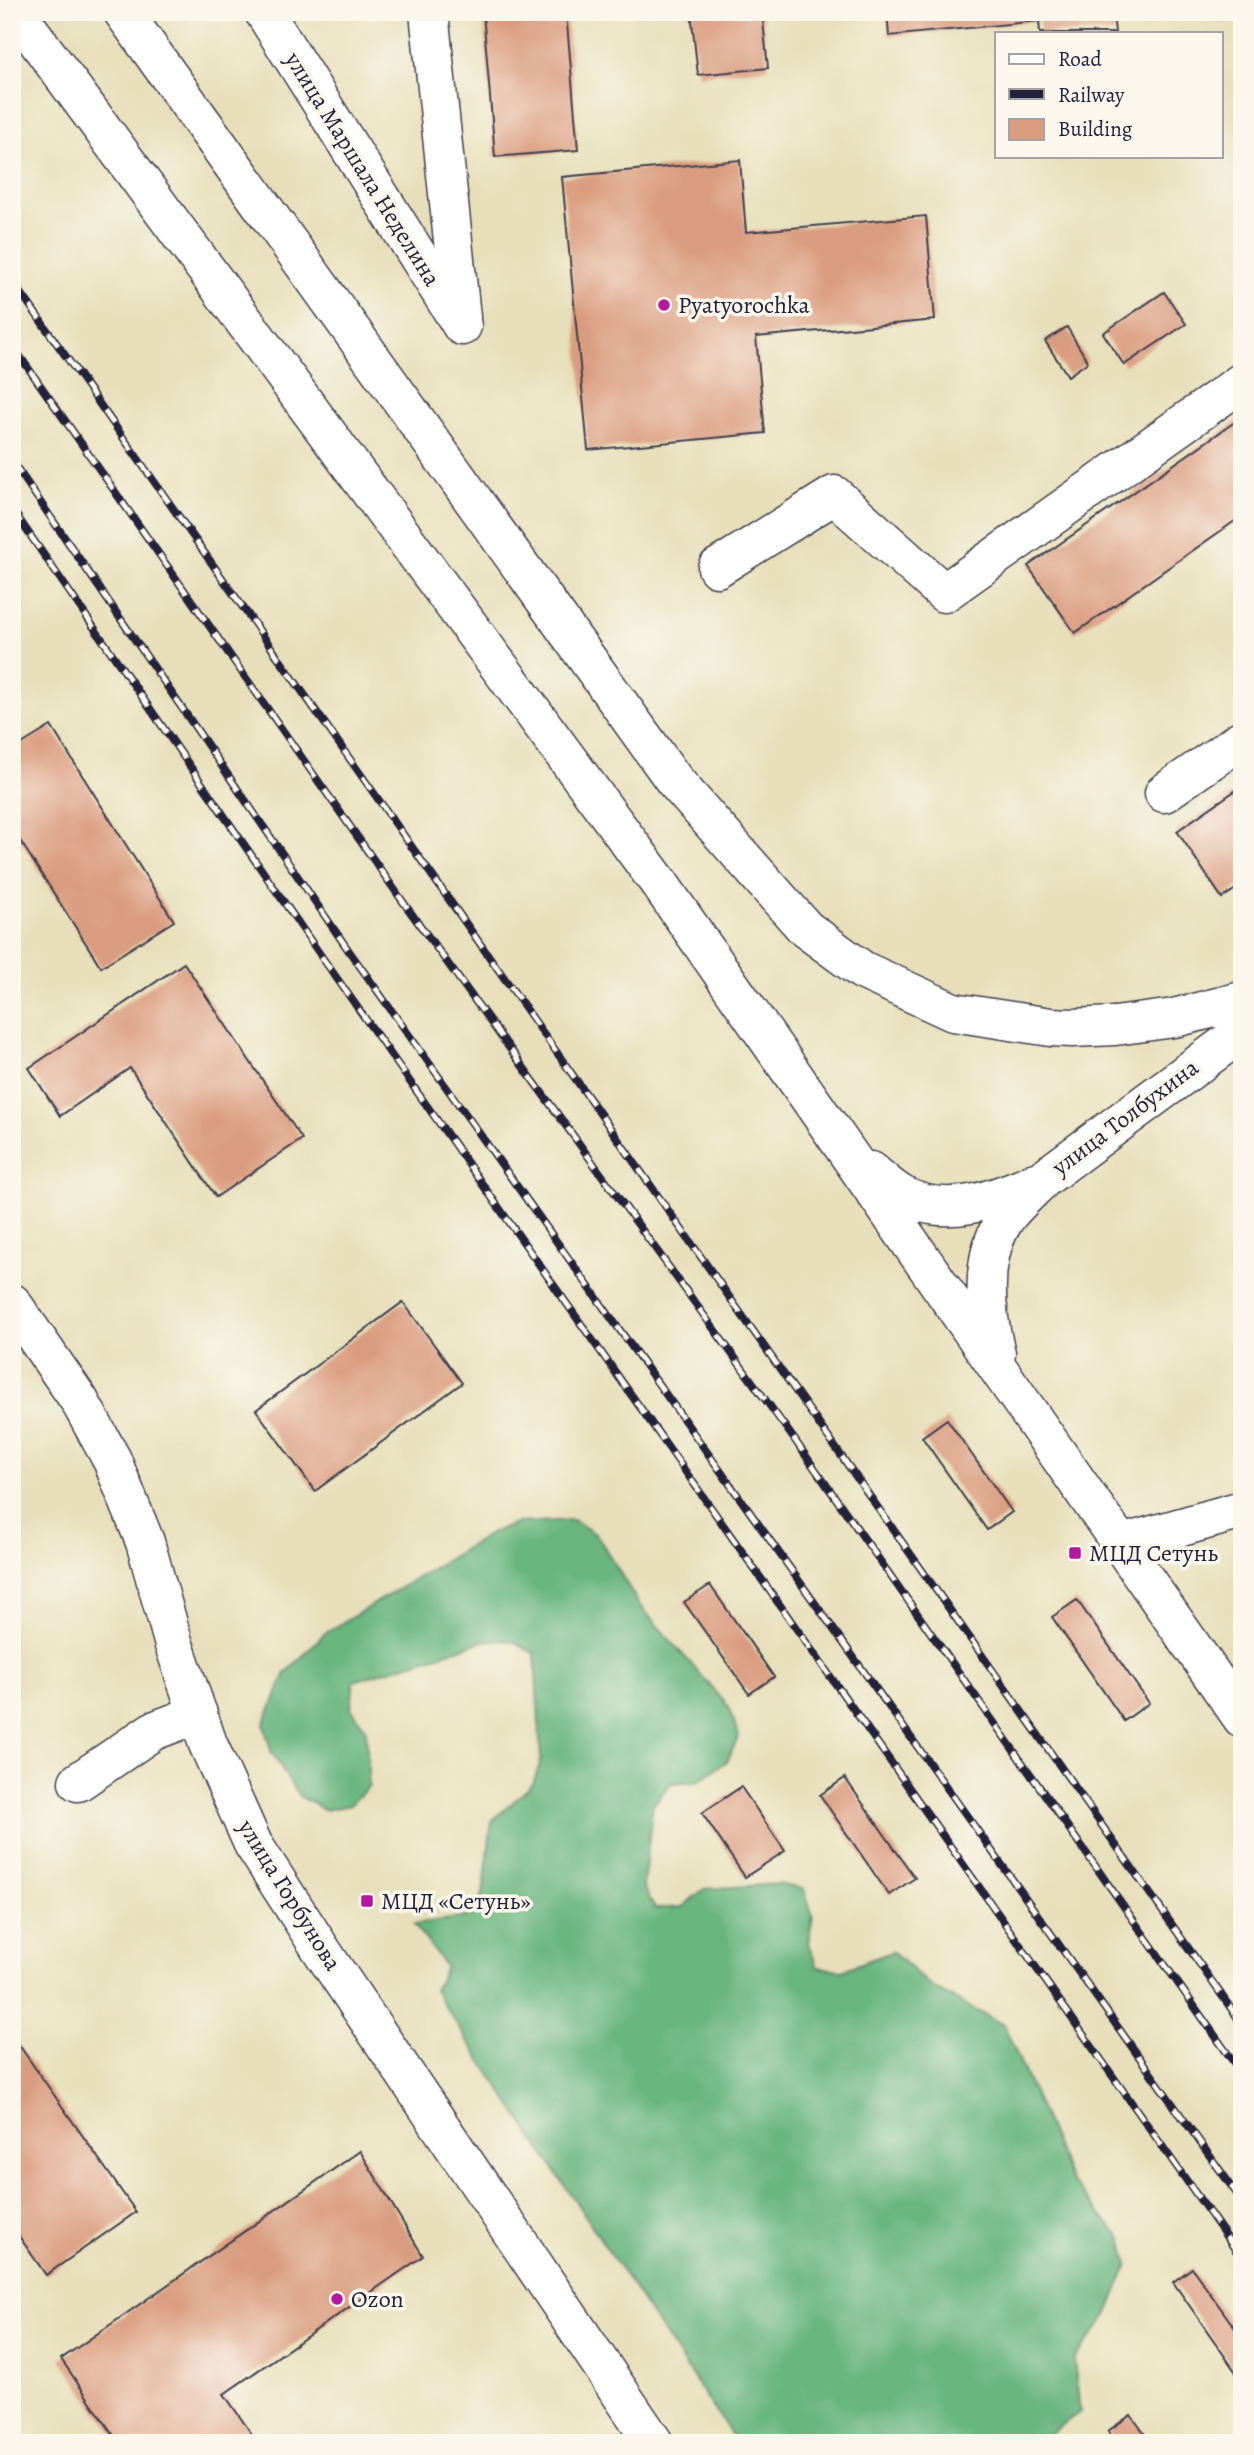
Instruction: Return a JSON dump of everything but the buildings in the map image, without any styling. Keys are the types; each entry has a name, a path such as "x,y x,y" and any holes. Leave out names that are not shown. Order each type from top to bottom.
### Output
{"street":[{"path":"16,12 662,887 1242,1718"},
{"path":"122,12 674,780 806,929 862,971 954,1012 1072,1028 1115,1026 1174,1018 1242,1001"},
{"name":"улица Маршала Неделина","path":"264,12 462,326 429,12"},
{"path":"717,568 834,495 944,593 1242,382"},
{"path":"1164,793 1242,739"},
{"name":"улица Толбухина","path":"1000,1369 989,1327 986,1290 991,1251 1003,1223 1043,1179 1242,1032"},
{"name":"улица Толбухина","path":"850,1154 901,1195 931,1206 968,1206 992,1200 1043,1179"},
{"name":"улица Горбунова","path":"12,1303 79,1400 112,1460 145,1542 174,1644 208,1744 253,1844 324,1954 654,2443"},
{"path":"1121,1544 1242,1510"},
{"path":"78,1782 153,1731 198,1714"}],"green space":[{"path":"573,1520 597,1535 640,1606 729,1707 739,1736 727,1761 696,1782 671,1783 653,1805 643,1886 655,1909 682,1907 704,1889 778,1884 804,1889 813,1916 808,1943 817,1967 842,1970 892,1952 933,1988 1004,2025 1071,2181 1123,2240 1128,2265 1107,2316 1074,2360 1080,2412 1035,2443 737,2443 434,1990 446,1967 414,1924 466,1917 483,1895 492,1821 533,1784 541,1760 535,1654 513,1641 487,1640 354,1681 351,1708 366,1730 369,1786 350,1805 325,1810 299,1796 271,1751 264,1724 286,1673 324,1634 493,1532 518,1523"}],"railway":[{"path":"12,280 1242,2024"},
{"path":"12,345 406,906 794,1439 1242,2074"},
{"path":"12,461 349,951 1242,2201"},
{"path":"12,509 326,963 1242,2259"}],"place":[{"name":"Pyatyorochka","path":"664,305"},
{"name":"МЦД Сетунь","path":"1075,1553"},
{"name":"МЦД «Сетунь»","path":"367,1901"},
{"name":"Ozon","path":"337,2299"}]}
